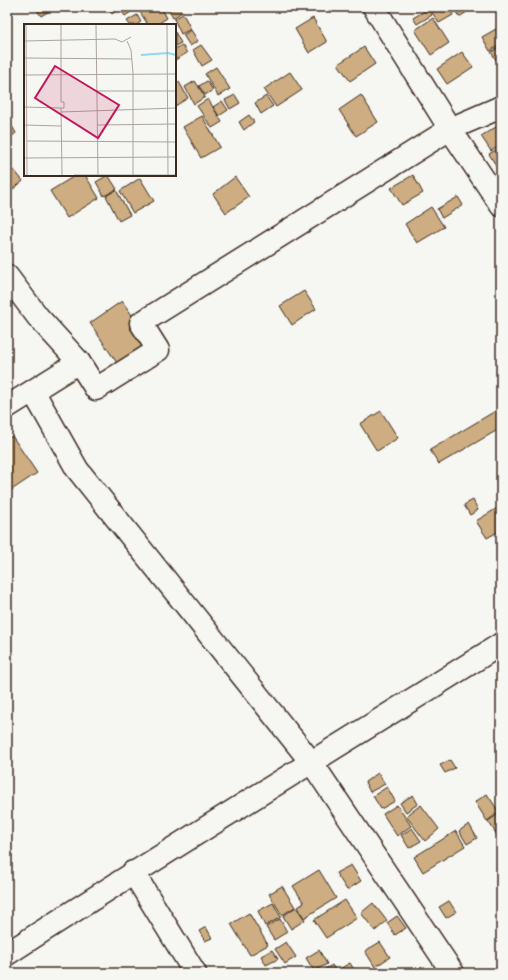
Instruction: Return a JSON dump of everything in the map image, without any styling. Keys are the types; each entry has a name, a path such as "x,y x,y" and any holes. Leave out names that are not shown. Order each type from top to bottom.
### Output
{"street":[{"path":"374,7 450,129 501,205"},
{"path":"7,276 38,317 79,362 96,389 158,350 141,323 450,129 501,107"},
{"path":"7,407 79,362"},
{"path":"33,390 77,469 312,763 453,973"},
{"path":"7,954 133,872 312,763 501,644"},
{"path":"133,872 196,973"}],"building":[{"path":"35,7 56,7 41,16"},
{"path":"107,7 121,7 112,14"},
{"path":"122,7 131,7 134,10 125,16 120,9"},
{"path":"137,7 161,7 167,18 158,24 147,24"},
{"path":"174,7 179,7 182,12 173,18 169,11"},
{"path":"449,7 453,15 439,23 429,8"},
{"path":"453,7 475,7 459,17"},
{"path":"428,9 432,15 417,24 413,18"},
{"path":"183,14 191,29 181,34 174,19"},
{"path":"137,15 141,22 138,24 129,24 127,21"},
{"path":"313,18 327,42 309,53 295,29"},
{"path":"433,18 449,43 431,55 415,30"},
{"path":"496,29 501,37 501,44 490,51 482,37"},
{"path":"191,30 198,41 190,46 183,35"},
{"path":"176,34 181,43 176,46"},
{"path":"182,45 187,53 176,59 176,48"},
{"path":"201,45 212,60 202,66 193,50"},
{"path":"501,46 501,57 496,60 491,52"},
{"path":"364,47 375,64 350,81 338,64"},
{"path":"462,52 473,67 447,84 437,69"},
{"path":"216,67 230,89 218,96 205,74"},
{"path":"290,72 302,90 276,107 264,89"},
{"path":"195,81 205,97 194,104 185,87"},
{"path":"207,81 213,90 205,95 199,86"},
{"path":"179,82 188,98 176,105 176,84"},
{"path":"235,95 240,103 230,109 225,100"},
{"path":"361,95 378,122 356,136 339,110"},
{"path":"266,96 273,106 261,114 255,103"},
{"path":"208,99 222,122 212,128 197,106"},
{"path":"222,101 228,110 219,116 213,107"},
{"path":"249,115 254,122 244,130 239,122"},
{"path":"202,116 220,147 201,158 183,127"},
{"path":"7,118 16,133 7,140"},
{"path":"501,124 501,145 491,151 481,136"},
{"path":"501,147 501,174 489,154"},
{"path":"14,170 23,181 12,190 7,184 7,175"},
{"path":"413,175 423,193 402,205 391,188"},
{"path":"74,176 86,176 99,198 67,218 50,191"},
{"path":"109,176 117,189 104,196 96,182"},
{"path":"235,177 249,197 226,213 213,194"},
{"path":"140,178 154,201 133,213 120,191"},
{"path":"116,190 130,215 119,221 106,196"},
{"path":"458,197 463,205 442,218 437,209"},
{"path":"431,207 444,227 417,243 405,224"},
{"path":"304,291 316,309 292,325 280,306"},
{"path":"122,301 152,343 119,366 90,323"},
{"path":"497,410 501,417 501,428 439,464 430,450"},
{"path":"381,411 398,438 377,451 360,424"},
{"path":"12,436 37,473 7,493 7,439"},
{"path":"473,500 478,510 470,515 464,505"},
{"path":"499,507 501,509 501,530 487,538 476,521"},
{"path":"450,760 455,768 445,773 440,765"},
{"path":"378,773 385,784 370,792 365,782"},
{"path":"387,787 395,801 381,809 373,796"},
{"path":"487,794 499,812 487,821 475,802"},
{"path":"413,795 418,804 406,812 400,803"},
{"path":"397,805 411,826 397,836 383,814"},
{"path":"421,805 439,829 425,841 406,816"},
{"path":"499,814 501,837 499,838 488,821"},
{"path":"469,824 477,838 467,844 459,831"},
{"path":"412,828 421,841 409,848 401,835"},
{"path":"456,831 465,846 423,872 414,857"},
{"path":"351,865 361,881 347,890 336,873"},
{"path":"319,870 336,898 304,918 298,907 304,903 293,886"},
{"path":"282,886 295,907 282,915 269,894"},
{"path":"345,900 357,918 326,938 314,920"},
{"path":"449,901 456,912 446,918 439,907"},
{"path":"273,903 281,917 265,926 258,911"},
{"path":"373,903 387,921 375,931 361,913"},
{"path":"296,907 305,920 291,929 283,916"},
{"path":"249,913 268,945 250,955 231,924"},
{"path":"397,916 406,928 395,935 387,923"},
{"path":"280,919 287,932 274,940 266,927"},
{"path":"206,927 212,938 205,941 199,931"},
{"path":"286,942 296,957 285,964 275,949"},
{"path":"380,942 390,957 375,967 365,951"},
{"path":"272,950 278,959 266,965 261,956"},
{"path":"319,950 327,964 314,971 306,958"},
{"path":"350,963 356,973 319,973 332,965 336,971"}]}
